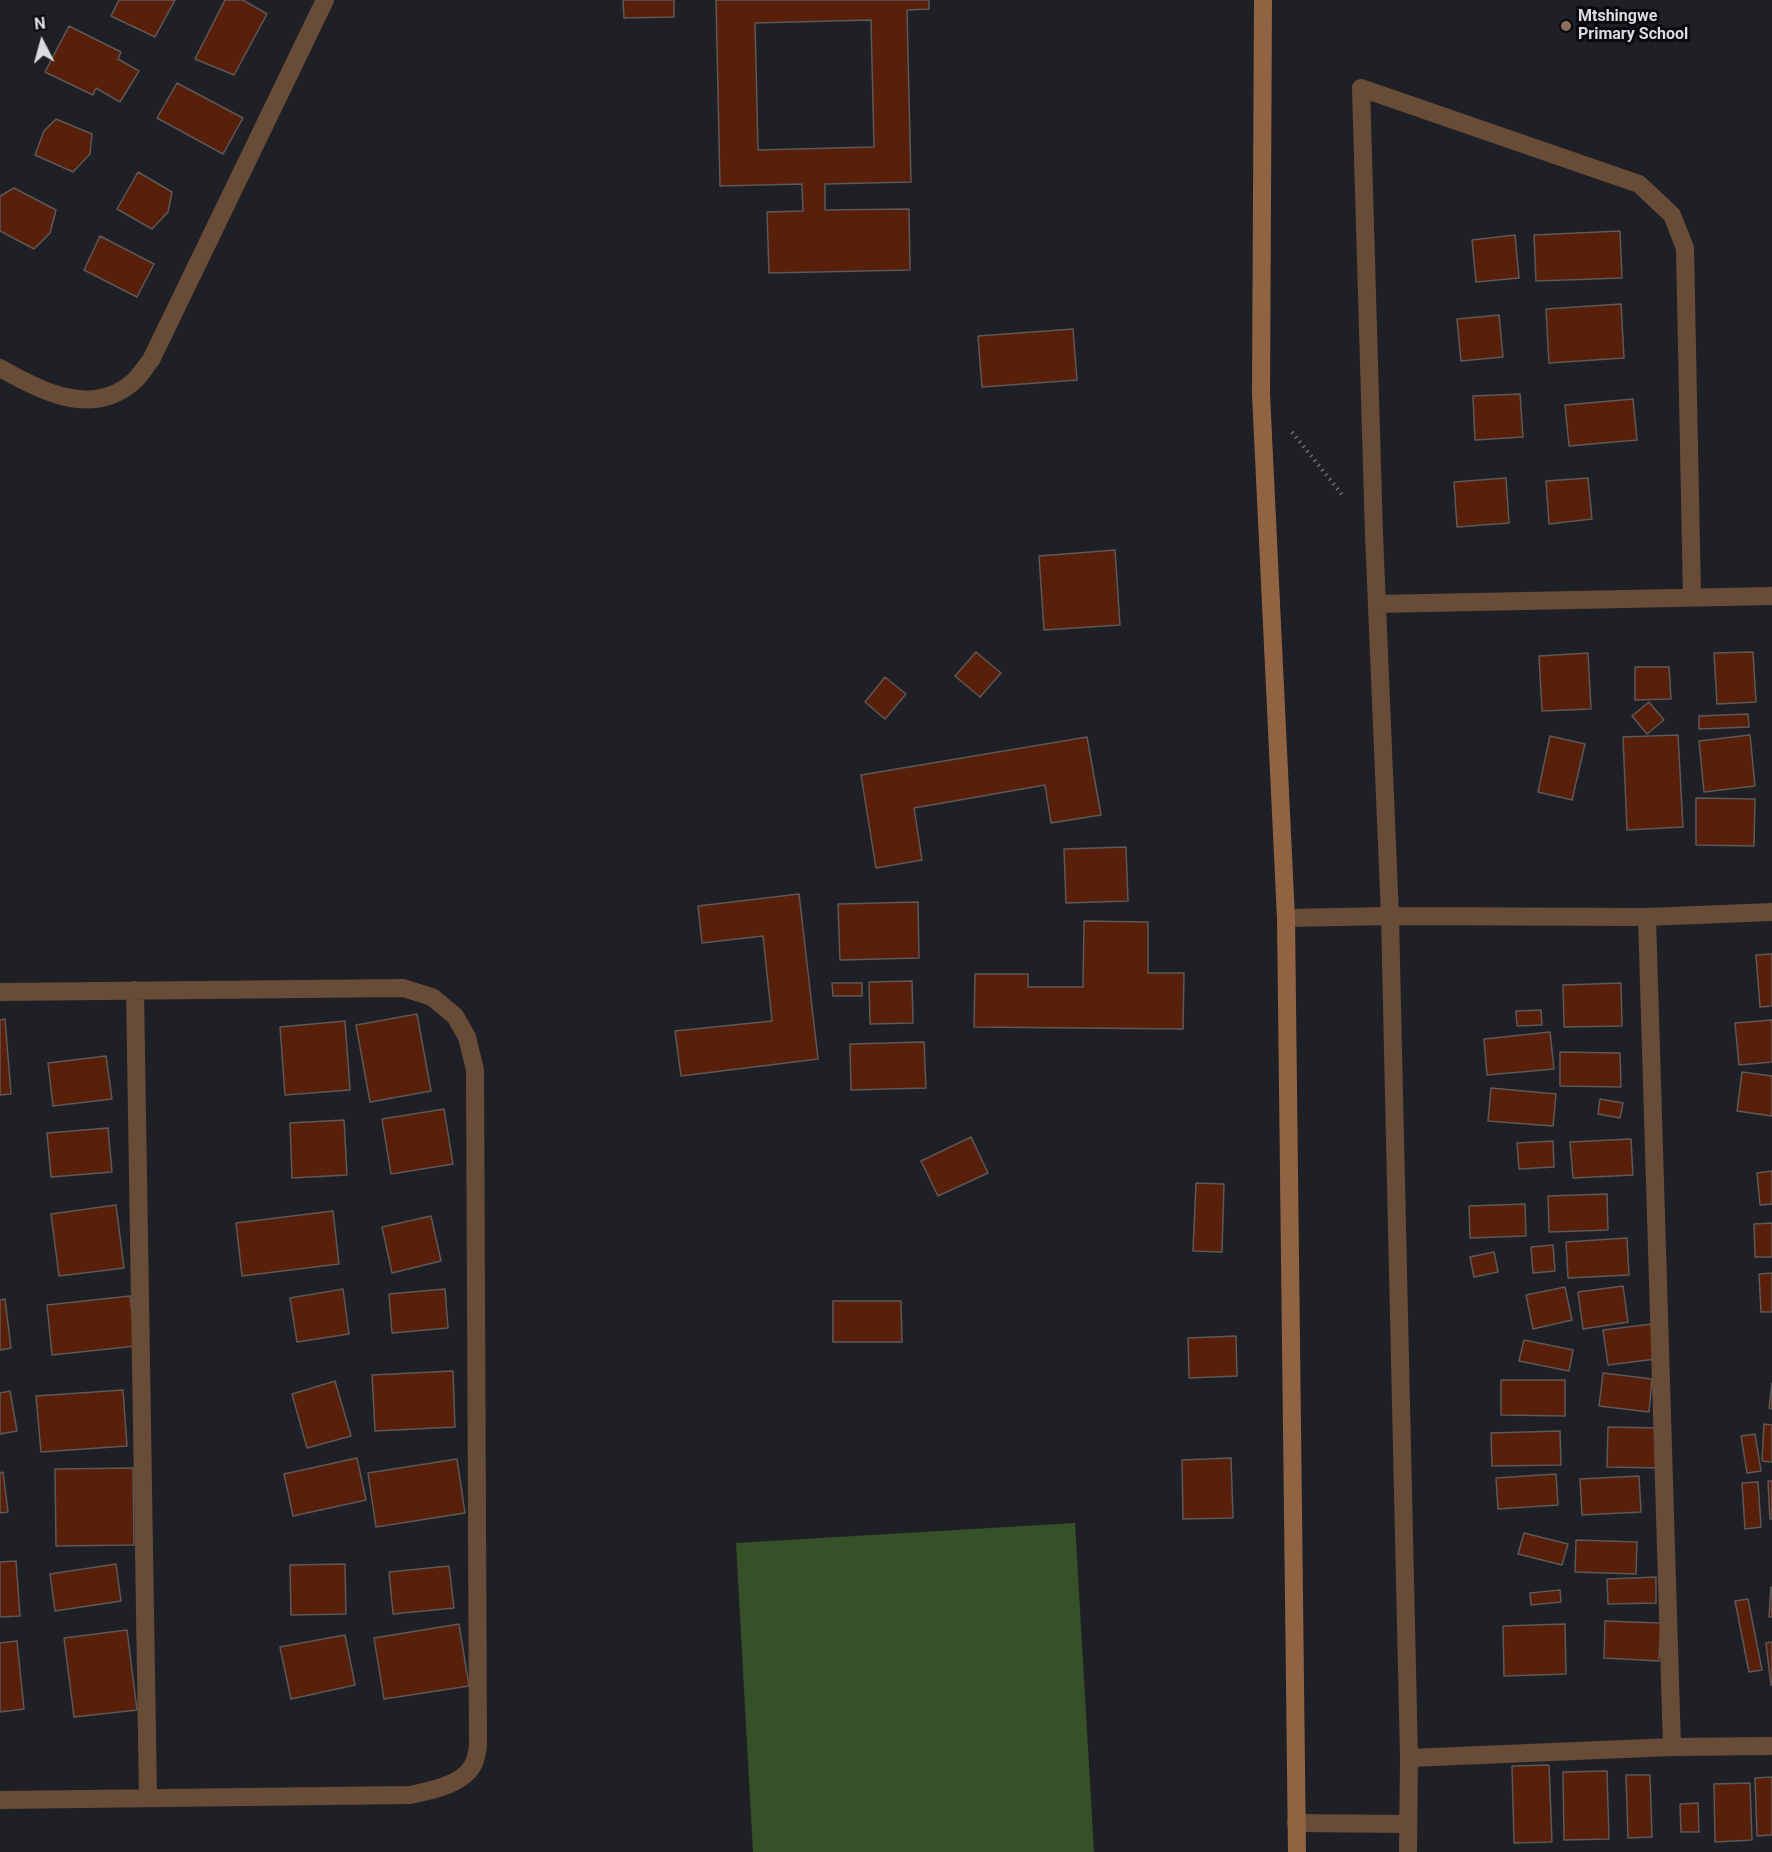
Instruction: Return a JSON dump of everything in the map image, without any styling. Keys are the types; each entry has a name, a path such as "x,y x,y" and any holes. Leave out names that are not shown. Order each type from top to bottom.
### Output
{"street":[{"path":"0,368 36,388 71,399 92,399 116,394 134,382 151,360 325,0"},
{"path":"1263,0 1261,394 1286,918 1297,1852"},
{"path":"1408,1852 1409,1758 1390,916 1377,604 1362,88 1639,184 1672,214 1685,248 1692,597"},
{"path":"1377,604 1772,596"},
{"path":"1286,918 1647,917 1772,912"},
{"path":"1647,917 1672,1747"},
{"path":"0,992 403,988 432,997 455,1016 467,1037 475,1070 478,1746 473,1766 458,1780 434,1790 410,1795 0,1800"},
{"path":"135,990 148,1797"},
{"path":"1409,1758 1672,1747 1772,1746"},
{"path":"1296,1823 1407,1824"}],"path":[{"path":"1290,429 1346,499"}],"green space":[{"path":"1075,1523 1094,1852 753,1852 736,1543"}],"building":[{"path":"119,0 175,0 155,37 111,16"},
{"path":"225,0 243,0 267,14 234,75 195,59"},
{"path":"623,0 674,0 674,17 624,18"},
{"path":"716,0 929,0 929,9 907,10 911,182 825,184 825,210 909,209 910,270 769,273 767,212 803,211 802,184 720,186","holes":["871,20 874,147 758,150 755,23"]},
{"path":"69,26 121,52 118,59 139,71 120,102 96,88 93,95 45,72"},
{"path":"177,83 243,118 223,154 157,118"},
{"path":"56,119 92,134 90,154 73,172 35,155 44,131"},
{"path":"138,172 172,192 168,212 152,229 117,209"},
{"path":"14,188 56,210 50,233 34,249 0,231 0,196"},
{"path":"1620,231 1622,278 1536,281 1534,235"},
{"path":"1515,235 1519,278 1476,282 1472,240"},
{"path":"100,236 154,264 137,297 84,270"},
{"path":"1621,304 1624,358 1549,363 1546,309"},
{"path":"1499,315 1503,357 1461,361 1457,319"},
{"path":"1073,329 1077,380 982,387 978,336"},
{"path":"1520,394 1523,437 1475,440 1473,396"},
{"path":"1633,399 1637,440 1569,446 1565,405"},
{"path":"1506,478 1509,523 1457,527 1454,482"},
{"path":"1588,478 1592,519 1549,524 1546,481"},
{"path":"1115,550 1120,625 1044,630 1039,556"},
{"path":"976,652 1001,673 980,697 955,676"},
{"path":"1753,652 1756,702 1717,704 1714,653"},
{"path":"1588,653 1591,709 1542,711 1539,656"},
{"path":"1635,667 1669,667 1671,699 1635,700"},
{"path":"885,677 906,694 885,719 865,702"},
{"path":"1649,702 1664,720 1647,734 1632,716"},
{"path":"1748,714 1749,727 1699,729 1699,716"},
{"path":"1678,735 1683,827 1627,830 1623,737"},
{"path":"1750,735 1755,786 1704,792 1699,741"},
{"path":"1550,736 1585,744 1572,800 1538,792"},
{"path":"1087,737 1101,815 1051,823 1045,785 914,808 922,860 876,868 861,775"},
{"path":"1696,798 1755,799 1754,846 1696,845"},
{"path":"1126,847 1128,901 1066,903 1064,849"},
{"path":"799,894 818,1059 681,1076 675,1031 772,1021 763,936 702,943 698,906"},
{"path":"918,902 919,958 840,960 838,904"},
{"path":"1084,921 1148,922 1148,973 1184,973 1183,1029 974,1027 975,974 1028,974 1028,987 1083,987"},
{"path":"1772,954 1772,1006 1760,1007 1756,955"},
{"path":"912,981 913,1023 870,1024 869,982"},
{"path":"832,983 862,983 862,996 833,996"},
{"path":"1621,983 1622,1026 1564,1027 1563,985"},
{"path":"1541,1010 1542,1025 1517,1026 1516,1011"},
{"path":"417,1014 431,1091 370,1102 356,1025"},
{"path":"5,1019 11,1094 0,1095 0,1020"},
{"path":"1772,1020 1772,1062 1739,1065 1735,1023"},
{"path":"345,1021 350,1090 285,1095 280,1027"},
{"path":"1550,1032 1554,1069 1487,1075 1484,1039"},
{"path":"924,1042 926,1088 851,1090 850,1044"},
{"path":"1560,1052 1620,1053 1621,1087 1560,1086"},
{"path":"106,1056 112,1099 53,1106 48,1063"},
{"path":"1742,1072 1772,1076 1772,1116 1737,1111"},
{"path":"1491,1088 1556,1094 1553,1126 1488,1121"},
{"path":"1600,1099 1623,1103 1620,1118 1598,1114"},
{"path":"444,1109 453,1164 391,1174 382,1119"},
{"path":"344,1120 347,1175 292,1178 290,1123"},
{"path":"108,1128 112,1172 51,1177 47,1133"},
{"path":"971,1137 988,1173 938,1196 921,1161"},
{"path":"1631,1139 1633,1175 1573,1178 1570,1142"},
{"path":"1553,1141 1554,1167 1519,1169 1517,1143"},
{"path":"1772,1171 1772,1204 1760,1205 1757,1173"},
{"path":"1196,1183 1224,1184 1222,1252 1193,1251"},
{"path":"1607,1194 1608,1230 1549,1232 1548,1196"},
{"path":"1525,1204 1526,1236 1470,1238 1469,1206"},
{"path":"116,1205 124,1268 59,1276 51,1214"},
{"path":"333,1211 339,1264 242,1276 236,1223"},
{"path":"431,1216 441,1261 392,1273 382,1227"},
{"path":"1772,1223 1772,1257 1755,1257 1754,1224"},
{"path":"1627,1238 1629,1275 1568,1278 1566,1242"},
{"path":"1553,1245 1555,1271 1533,1273 1531,1247"},
{"path":"1494,1252 1498,1272 1474,1277 1470,1257"},
{"path":"1772,1273 1772,1312 1761,1312 1759,1274"},
{"path":"1623,1286 1628,1322 1583,1329 1578,1292"},
{"path":"1565,1287 1572,1320 1533,1329 1526,1295"},
{"path":"343,1289 349,1334 297,1342 290,1298"},
{"path":"445,1289 448,1328 392,1333 389,1294"},
{"path":"130,1296 136,1346 52,1355 47,1305"},
{"path":"5,1299 11,1348 0,1350 0,1300"},
{"path":"833,1301 901,1301 902,1342 833,1342"},
{"path":"1652,1324 1656,1359 1608,1365 1603,1330"},
{"path":"1236,1336 1237,1376 1189,1378 1188,1338"},
{"path":"1524,1340 1573,1350 1569,1371 1519,1361"},
{"path":"453,1371 455,1427 375,1431 372,1375"},
{"path":"1603,1373 1652,1379 1649,1412 1599,1406"},
{"path":"1501,1380 1565,1380 1565,1416 1501,1415"},
{"path":"335,1381 351,1436 307,1448 292,1394"},
{"path":"1772,1383 1772,1409 1769,1408"},
{"path":"123,1390 127,1446 41,1452 36,1396"},
{"path":"10,1391 17,1431 0,1434 0,1393"},
{"path":"1764,1424 1772,1425 1772,1462 1762,1461"},
{"path":"1608,1427 1661,1428 1660,1468 1607,1467"},
{"path":"1560,1431 1561,1465 1492,1466 1491,1433"},
{"path":"1755,1434 1761,1471 1747,1473 1741,1436"},
{"path":"357,1458 366,1500 293,1516 284,1474"},
{"path":"1231,1458 1233,1518 1183,1519 1182,1460"},
{"path":"457,1459 465,1513 376,1527 368,1473"},
{"path":"133,1468 134,1545 56,1546 55,1469"},
{"path":"3,1472 8,1512 0,1513 0,1473"},
{"path":"1556,1474 1558,1505 1498,1509 1496,1478"},
{"path":"1639,1476 1641,1512 1582,1515 1580,1479"},
{"path":"1768,1481 1772,1481 1772,1519 1770,1519"},
{"path":"1758,1482 1761,1527 1745,1529 1742,1483"},
{"path":"1524,1533 1568,1544 1562,1565 1518,1554"},
{"path":"1576,1540 1637,1542 1636,1574 1575,1572"},
{"path":"16,1561 20,1616 0,1617 0,1562"},
{"path":"116,1564 121,1601 55,1611 50,1574"},
{"path":"345,1564 346,1614 291,1615 290,1565"},
{"path":"449,1566 454,1608 393,1614 389,1572"},
{"path":"1656,1577 1656,1603 1608,1604 1607,1579"},
{"path":"1771,1587 1772,1617 1769,1617"},
{"path":"1560,1590 1561,1602 1531,1605 1530,1593"},
{"path":"1748,1599 1762,1670 1749,1672 1735,1601"},
{"path":"1605,1621 1661,1623 1659,1661 1604,1658"},
{"path":"459,1624 469,1686 384,1699 374,1638"},
{"path":"1565,1624 1566,1674 1504,1676 1503,1626"},
{"path":"127,1630 137,1710 74,1717 64,1638"},
{"path":"345,1635 355,1685 291,1699 280,1647"},
{"path":"17,1641 24,1709 0,1712 0,1643"},
{"path":"1772,1642 1772,1685 1771,1685 1766,1643"},
{"path":"1549,1765 1552,1842 1514,1843 1512,1766"},
{"path":"1607,1771 1609,1839 1564,1840 1563,1772"},
{"path":"1626,1775 1650,1775 1652,1837 1628,1838"},
{"path":"1772,1777 1772,1835 1757,1836 1755,1778"},
{"path":"1750,1783 1752,1840 1715,1842 1714,1784"},
{"path":"1698,1803 1699,1832 1681,1832 1680,1804"}],"place":[{"name":"Mtshingwe Primary School","path":"1566,26"}]}
